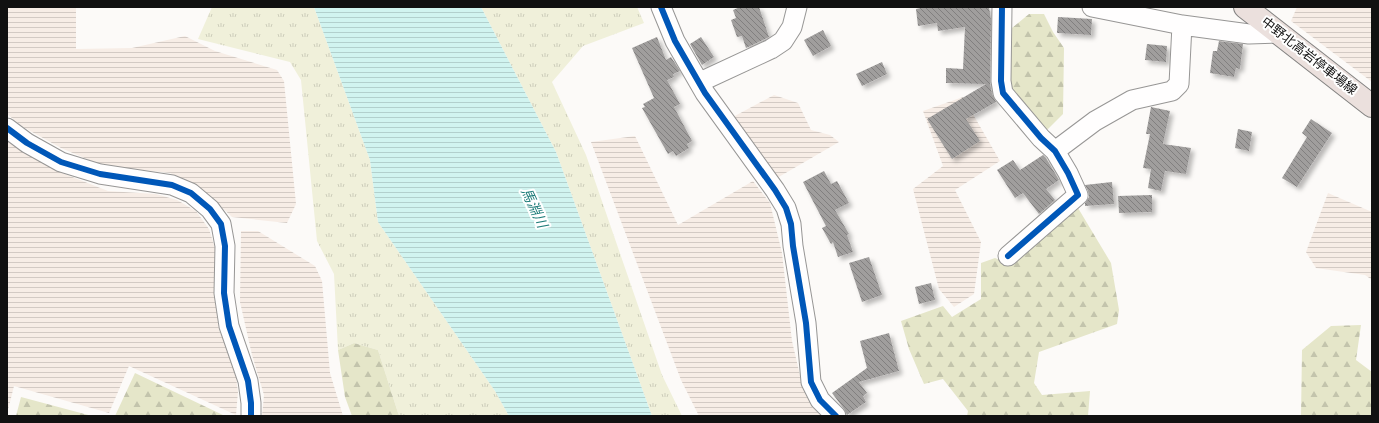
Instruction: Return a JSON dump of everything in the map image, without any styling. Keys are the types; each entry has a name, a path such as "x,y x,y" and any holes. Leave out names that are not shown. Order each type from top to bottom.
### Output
{"main road":[{"name":"中野北高岩停車場線","path":"1245,7 1372,106"}],"street":[{"path":"660,7 675,41 705,93 775,190 786,208 791,224 793,246 806,323 812,382 820,400 836,416"},
{"path":"700,82 771,49 784,41 792,27 797,7"},
{"path":"1002,7 1001,81 1003,93 1041,138 1055,151 1068,173 1078,196 1008,256"},
{"path":"1092,7 1163,14 1182,25 1249,34 1278,33"},
{"path":"1055,151 1095,121 1132,100 1172,91 1179,84 1182,25"},
{"path":"7,128 27,143 61,162 100,174 172,185 191,192 210,209 221,224 226,246 224,293 229,326 248,381 251,416"}],"shaded area":[{"path":"7,7 76,7 76,49 132,48 185,36 215,51 277,70 284,81 296,204 287,223 232,217 199,188 170,173 96,163 61,148 23,127 7,114"},
{"path":"1297,7 1372,7 1372,82 1291,21"},
{"path":"774,95 798,103 811,130 830,135 839,142 777,178 733,117"},
{"path":"963,97 1000,161 955,190 981,242 974,294 954,307 939,289 913,189 943,166 923,111"},
{"path":"635,136 678,225 753,181 770,203 782,253 792,341 802,384 812,407 822,416 699,416 681,380 591,142"},
{"path":"7,140 57,171 108,191 156,194 177,200 196,211 209,229 215,248 215,287 219,330 235,369 238,392 236,415 129,366 109,413 14,386 7,414"},
{"path":"1328,193 1372,212 1372,280 1365,275 1316,268 1306,252"},
{"path":"241,231 258,231 315,266 322,281 330,373 343,416 262,416 264,395 252,355 240,302"}],"green space":[{"path":"212,7 314,7 370,160 378,222 495,391 509,416 399,416 378,350 354,343 338,350 334,274 317,241 301,80 290,62 198,39"},
{"path":"481,7 637,7 644,23 583,46 552,82 586,155 662,375 682,416 652,416 556,152"},
{"path":"1029,14 1044,14 1053,32 1064,48 1063,114 1046,131 1007,86 1007,32"},
{"path":"1078,208 1111,263 1119,310 1117,324 1039,352 1034,383 1042,395 1090,391 1088,416 967,416 968,411 943,379 924,384 909,349 901,321 943,306 952,317 981,299 981,263 995,258 1012,265"},
{"path":"1361,325 1356,360 1372,372 1372,416 1301,416 1302,350 1331,326"},
{"path":"354,343 378,350 399,416 352,416 345,397 338,350"},
{"path":"135,373 225,416 115,416"},
{"path":"21,397 92,416 16,416"}],"water":[{"name":"馬淵川","path":"314,7 481,7 556,152 652,416 509,416 495,391 378,222 370,160"}],"building":[{"path":"740,7 759,7 769,37 746,48 742,36 737,37 731,20 736,18 733,10"},
{"path":"925,7 989,7 991,20 990,83 992,94 996,102 966,119 980,141 952,159 927,119 986,84 946,83 946,68 963,69 965,27 938,31 937,23 918,26 916,9"},
{"path":"1058,17 1092,19 1091,35 1057,33"},
{"path":"823,30 831,46 813,56 804,40"},
{"path":"657,37 666,60 671,57 680,71 673,74 674,77 667,80 680,104 674,107 692,141 687,144 689,148 676,156 673,151 668,154 642,108 645,107 643,104 654,98 632,48"},
{"path":"701,37 714,57 702,65 690,44"},
{"path":"1219,41 1243,44 1240,69 1236,68 1234,77 1210,73 1213,51 1217,51"},
{"path":"1147,44 1167,46 1166,62 1145,60"},
{"path":"882,62 887,74 862,86 856,74"},
{"path":"1151,107 1170,111 1163,144 1191,148 1186,174 1165,171 1161,191 1148,188 1151,169 1143,168 1150,134 1146,134"},
{"path":"1311,119 1332,133 1297,187 1282,178 1307,137 1302,133"},
{"path":"1238,129 1252,132 1249,151 1235,148"},
{"path":"1043,155 1059,180 1046,189 1055,200 1039,214 1023,193 1015,198 997,170 1013,160 1020,170"},
{"path":"824,171 831,184 837,181 849,203 835,210 849,234 847,235 853,252 838,257 833,242 831,244 822,228 826,226 803,182"},
{"path":"1112,182 1114,204 1085,206 1085,203 1089,197 1085,185"},
{"path":"1152,195 1152,212 1119,213 1118,196"},
{"path":"869,257 882,295 862,302 849,263"},
{"path":"931,283 935,300 919,304 915,287"},
{"path":"889,333 899,371 859,382 867,393 863,396 866,402 847,415 832,393 867,368 860,341"}],"cycle path":[{"path":"661,7 675,41 705,93 775,190 786,208 791,224 793,246 806,323 811,382 820,400 836,416"},
{"path":"1002,7 1001,81 1003,93 1041,138 1055,151 1068,173 1078,195 1008,256"},
{"path":"7,128 27,143 61,162 100,174 172,185 191,193 210,209 221,224 225,246 224,293 229,326 248,381 251,416"}]}
